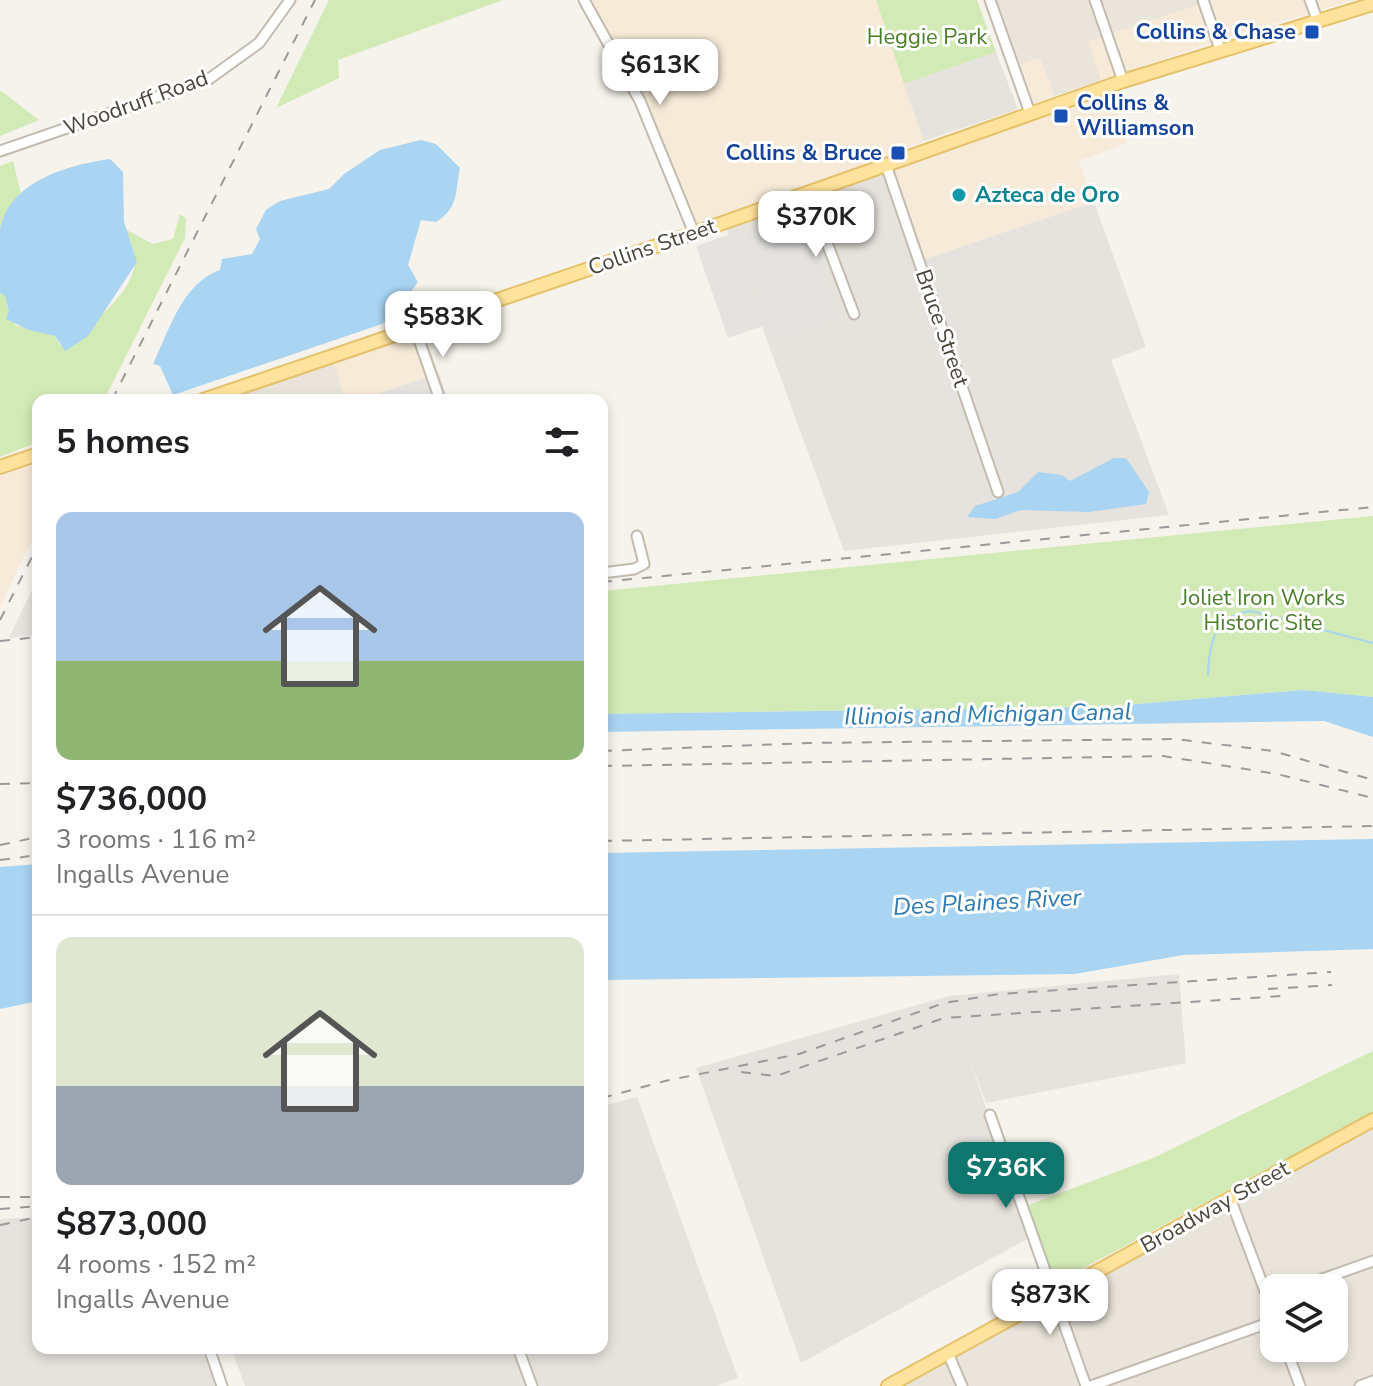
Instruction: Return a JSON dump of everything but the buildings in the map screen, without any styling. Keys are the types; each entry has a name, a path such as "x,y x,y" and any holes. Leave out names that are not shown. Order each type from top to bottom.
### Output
{"main road":[{"name":"Collins Street","path":"223,394 694,233 1123,81 1373,4"},
{"path":"0,467 32,456"},
{"name":"Broadway Street","path":"888,1386 1373,1120"}],"street":[{"name":"Woodruff Road","path":"0,151 209,79 259,43 290,0"},
{"path":"584,0 640,101 694,233"},
{"path":"990,0 1030,113"},
{"path":"1095,0 1123,81"},
{"path":"1203,0 1220,49"},
{"path":"1310,0 1317,19"},
{"name":"Bruce Street","path":"886,165 998,492"},
{"path":"808,193 854,314"},
{"path":"415,328 438,394"},
{"path":"608,572 634,569 644,564 637,536"},
{"path":"990,1115 1088,1386 1260,1323"},
{"path":"1230,1198 1261,1274"},
{"path":"1336,1274 1373,1261"},
{"path":"948,1353 962,1386"},
{"path":"211,1354 222,1386"},
{"path":"520,1354 532,1386"},
{"path":"1291,1362 1300,1386"},
{"path":"1360,1386 1373,1381"}],"shaded area":[{"path":"586,0 876,0 924,141 695,230 648,117"},
{"path":"997,0 1213,0 1089,41 1101,80 1054,96 1040,58 1020,65"},
{"path":"1213,0 1354,0 1101,80 1088,41"},
{"path":"996,52 1018,109 924,141 904,84"},
{"path":"1040,58 1054,96 1034,103 1020,65"},
{"path":"1111,95 1127,143 1079,161 1094,202 917,263 888,172"},
{"path":"888,172 917,262 1094,202 1146,347 1111,360 1169,515 844,551 726,228"},
{"path":"798,216 833,316 777,336 741,236"},
{"path":"731,234 763,326 728,338 696,246"},
{"path":"424,333 439,373 378,394 344,394 334,363"},
{"path":"334,363 344,394 244,394"},
{"path":"439,373 446,394 378,394"},
{"path":"32,464 32,540 0,607 0,475"},
{"path":"32,590 32,636 9,638"},
{"path":"1179,974 1186,1063 986,1103 968,1054 1029,1238 801,1363 696,1068 949,996"},
{"path":"637,1097 738,1378 715,1386 539,1386 527,1354 608,1354 608,1104"},
{"path":"1373,1128 1373,1386 1093,1386 1064,1306 1067,1295"},
{"path":"32,1217 32,1354 204,1354 216,1386 0,1386 0,1219"},
{"path":"1044,1308 1052,1311 1079,1386 902,1386"},
{"path":"233,1354 519,1354 532,1386 245,1386"}],"green space":[{"path":"329,0 503,0 338,60 339,78 276,108"},
{"name":"Heggie Park","path":"876,0 977,0 996,52 904,84"},
{"path":"0,90 39,120 0,136"},
{"path":"13,161 21,194 4,220 0,252 0,166"},
{"path":"180,214 186,218 185,238 107,394 32,394 32,444 0,457 0,293 5,295 15,325 55,336 60,346 110,307 129,281 134,252 125,229 153,244 173,239"},
{"name":"Joliet Iron Works Historic Site","path":"1373,516 1373,697 1303,690 1102,707 608,714 608,590"},
{"path":"1373,1051 1373,1112 1054,1284 1026,1206 1153,1158"}],"water":[{"path":"421,140 436,144 460,168 455,199 449,211 436,222 421,220 408,265 418,282 410,293 408,307 382,324 173,394 160,366 153,364 186,297 207,276 220,270 222,259 252,254 260,239 256,229 266,210 280,201 329,189 344,174 380,150"},
{"path":"110,159 123,172 124,222 137,262 88,336 65,351 55,336 29,330 6,319 9,311 5,296 0,293 0,230 15,199 43,178 76,166"},
{"path":"1114,458 1126,458 1149,492 1146,504 1089,512 1021,510 995,519 967,517 975,506 1018,492 1038,472 1062,475 1070,481"},
{"name":"Illinois and Michigan Canal","path":"1303,690 1373,697 1373,737 1324,721 608,732 608,714 1102,707"},
{"name":"Des Plaines River","path":"1373,839 1373,949 1183,955 1075,974 608,980 608,853"},
{"path":"32,864 32,1002 0,1009 0,867"}],"waterway":[{"path":"1208,675 1216,632 1229,618 1251,611 1373,643"}],"railway":[{"path":"115,394 315,0"},
{"path":"608,581 1373,507"},
{"path":"0,620 32,557"},
{"path":"0,641 32,638"},
{"path":"608,751 808,743 1176,739 1273,751 1373,780"},
{"path":"608,766 1163,756 1277,774 1373,798"},
{"path":"0,784 32,783"},
{"path":"608,841 1373,826"},
{"path":"0,845 32,838"},
{"path":"0,860 32,856"},
{"path":"608,1096 665,1081 799,1054 944,1003 999,994 1331,972"},
{"path":"1268,989 1332,985"},
{"path":"741,1072 776,1076 944,1018 1282,996"},
{"path":"0,1197 32,1197"},
{"path":"0,1209 32,1206"},
{"path":"0,1225 32,1218"}],"place":[{"name":"Collins & Chase","path":"1312,32"},
{"name":"Collins & Williamson","path":"1061,116"},
{"name":"Collins & Bruce","path":"898,153"},
{"name":"Azteca de Oro","path":"959,195"}]}
